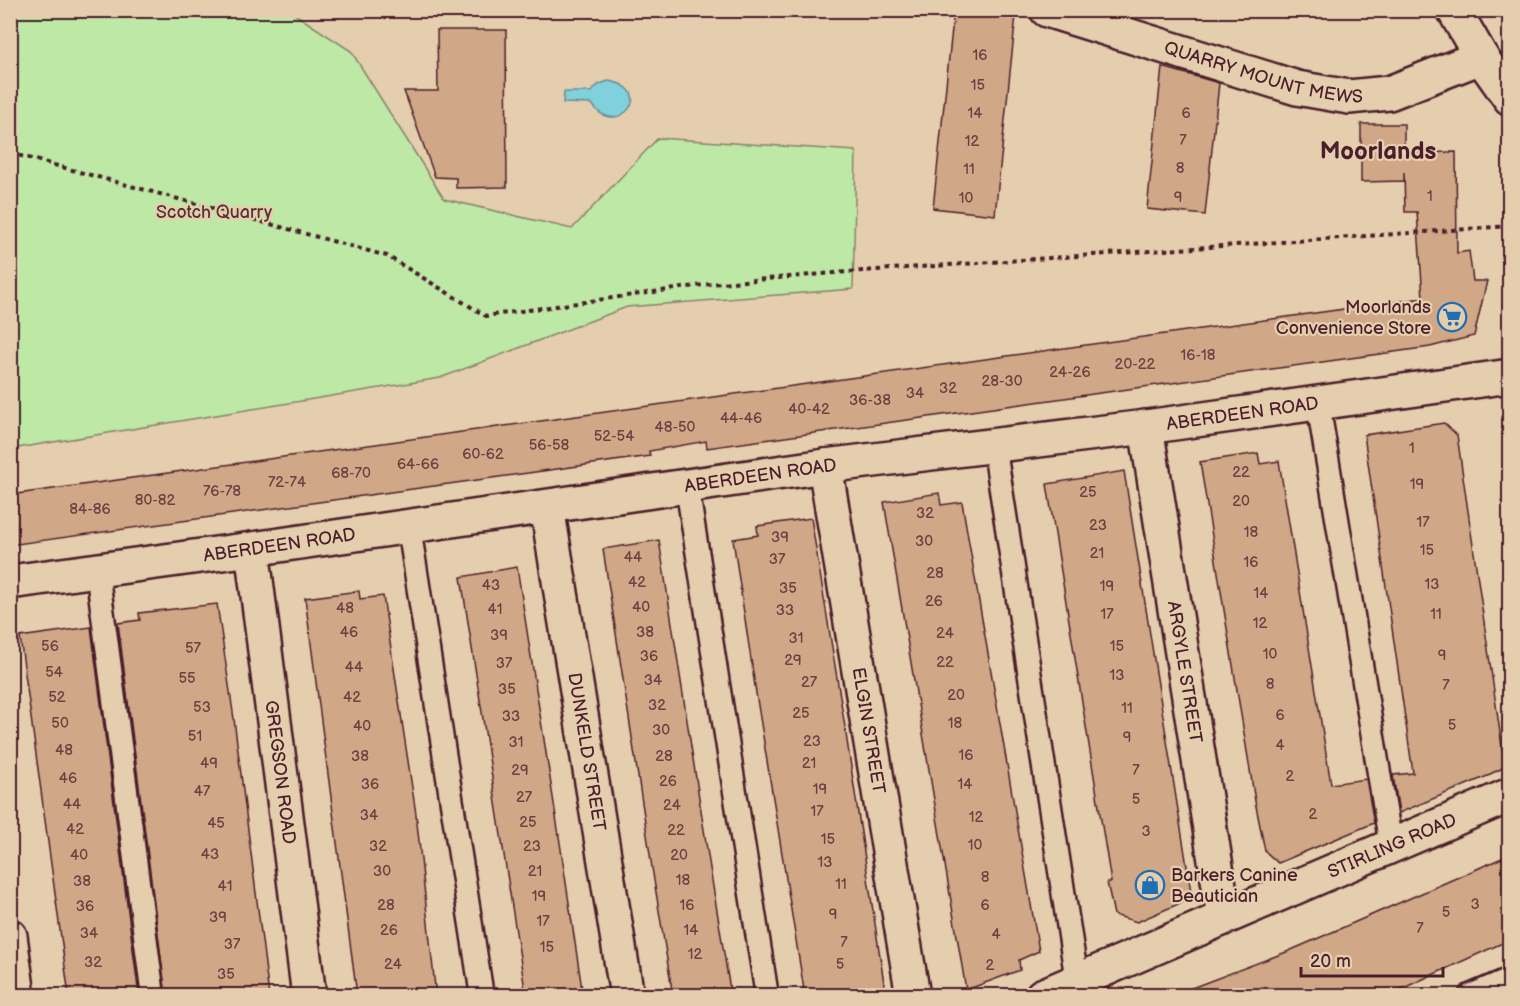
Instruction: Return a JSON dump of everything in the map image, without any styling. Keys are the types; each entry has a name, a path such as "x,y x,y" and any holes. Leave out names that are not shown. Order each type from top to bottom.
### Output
{"street":[{"name":"QUARRY MOUNT MEWS","path":"1047,10 1297,88 1349,97 1389,93 1481,57"},
{"path":"1454,10 1509,99"},
{"name":"ABERDEEN ROAD","path":"10,582 825,466 1146,427 1509,376"},
{"name":"ARGYLE STREET","path":"1146,427 1224,917"},
{"name":"ELGIN STREET","path":"825,466 913,996"},
{"name":"DUNKELD STREET","path":"547,507 627,996"},
{"name":"GREGSON ROAD","path":"252,549 309,996"},
{"name":"STIRLING ROAD","path":"1042,996 1509,795"},
{"path":"10,936 18,996"}],"lane":[{"path":"1318,403 1391,846"},
{"path":"994,444 1077,981"},
{"path":"687,486 767,996"},
{"path":"409,527 482,996"},
{"path":"97,570 153,996"},
{"path":"1470,996 1509,979"}],"path":[{"path":"10,153 387,256 486,316 721,283 845,272 1509,226"}],"green space":[{"name":"Scotch Quarry","path":"11,10 290,11 351,51 444,199 572,229 658,138 856,151 853,289 627,307 440,378 11,449"}],"water":[{"path":"608,81 623,86 631,93 632,102 621,115 612,117 601,114 592,104 563,103 564,92 591,92 598,85"}],"building":[{"path":"954,10 1016,15 995,215 933,208"},
{"path":"437,30 506,30 507,187 456,188 456,178 435,177 404,91 438,91"},
{"path":"1162,67 1219,83 1205,215 1147,209"},
{"path":"1361,124 1404,124 1404,153 1456,152 1457,253 1469,251 1473,281 1487,281 1474,336 1430,347 707,448 706,441 649,451 650,456 10,545 10,495 1423,298 1417,212 1405,212 1404,172 1404,181 1361,182"},
{"path":"1444,423 1457,435 1505,767 1399,813 1393,775 1413,773 1364,435"},
{"path":"1258,453 1260,464 1279,461 1331,784 1366,779 1374,823 1278,863 1265,851 1255,801 1200,462"},
{"path":"1124,471 1192,898 1137,922 1114,915 1107,882 1111,882 1047,484"},
{"path":"939,493 941,505 962,502 1039,951 1019,960 1020,970 966,990 884,502"},
{"path":"811,518 886,996 805,996 756,693 733,539 758,535 757,526"},
{"path":"659,540 731,996 673,996 653,874 603,549"},
{"path":"517,567 583,996 526,996 461,577"},
{"path":"359,591 360,599 383,596 416,814 436,996 357,996 305,598"},
{"path":"217,604 269,996 166,996 118,623 140,620 139,613"},
{"path":"91,627 139,996 69,996 20,637"},
{"path":"1509,855 1509,940 1386,996 1182,996 1181,992 1289,951"}],"place":[{"name":"Moorlands Convenience Store","path":"1452,317"},
{"name":"Barkers Canine Beautician","path":"1150,885"}],"district":[{"name":"Moorlands","path":"1378,151"}]}
